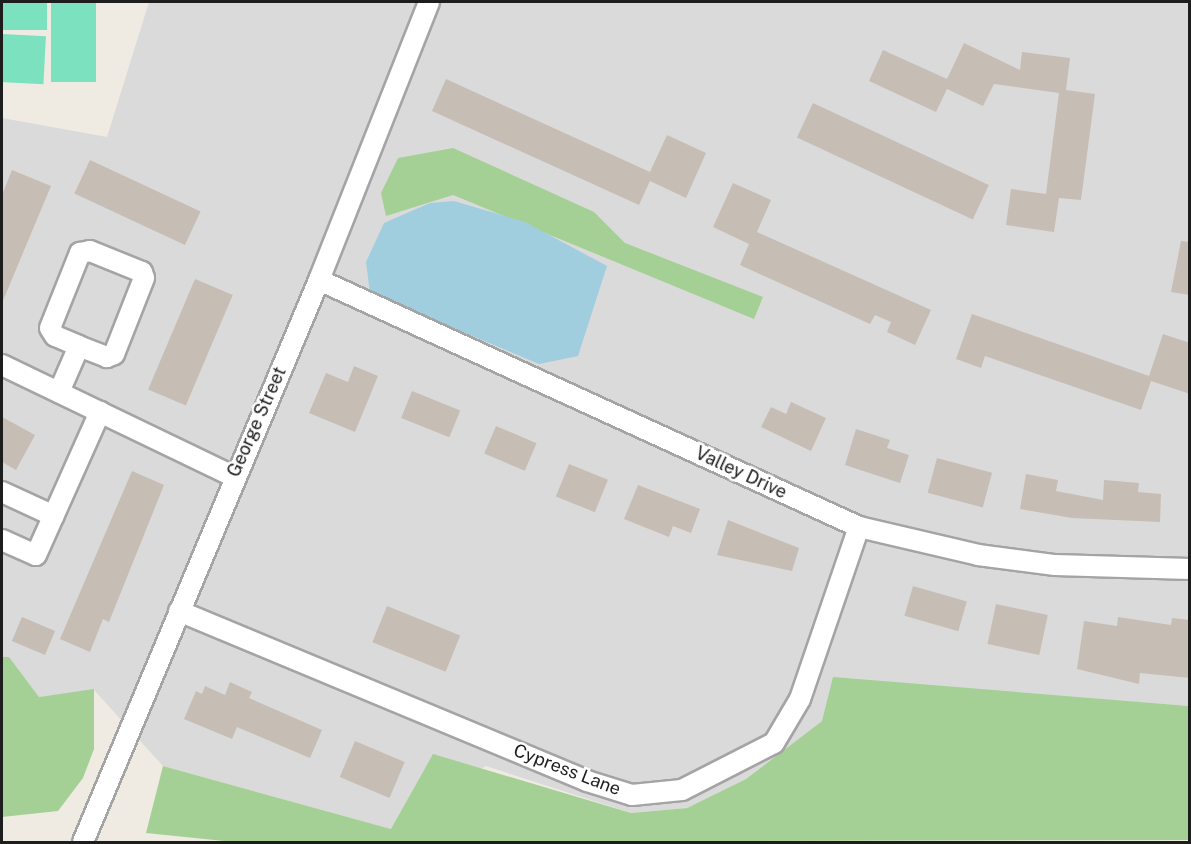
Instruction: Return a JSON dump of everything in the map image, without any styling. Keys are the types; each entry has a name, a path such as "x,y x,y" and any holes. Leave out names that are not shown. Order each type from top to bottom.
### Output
{"street":[{"name":"George Street","path":"83,843 234,476 319,280 429,2"},
{"path":"90,251 142,272 144,279 114,354 107,357 79,346 55,336 50,328 80,253 90,251"},
{"name":"Valley Drive","path":"319,280 859,526 978,555 1044,564 1190,569"},
{"path":"59,392 79,346"},
{"path":"2,365 234,476"},
{"path":"2,540 36,555 100,412"},
{"path":"2,492 54,516"},
{"name":"Cypress Lane","path":"179,610 587,781 632,795 682,790 774,743 800,699 859,526"}],"shaded area":[{"path":"149,2 1189,2 1189,706 1032,694 822,721 746,779 687,808 631,813 486,766 391,829 163,766 94,690 39,697 9,658 2,657 2,118 107,137"}],"green space":[{"path":"2,2 47,2 47,30 2,30"},
{"path":"51,2 96,2 96,82 51,82"},
{"path":"2,34 46,36 43,84 2,82"},
{"path":"453,148 594,212 625,243 763,297 754,319 453,195 386,216 381,193 398,158"},
{"path":"2,657 9,657 39,697 94,689 94,749 83,778 58,811 2,817"},
{"path":"833,677 1189,706 1189,840 234,842 146,833 163,766 391,829 433,754 631,813 687,808 746,779 822,721"}],"water":[{"path":"454,201 525,222 607,266 578,356 539,364 370,293 366,262 384,223 430,203"}],"building":[{"path":"964,43 1020,70 1022,52 1070,58 1066,90 1095,94 1081,200 1059,198 1054,232 1006,225 1011,189 1046,194 1059,93 994,84 983,106 947,89 936,112 869,81 883,50 947,79"},
{"path":"446,79 650,172 667,135 706,153 686,198 650,181 639,205 432,111"},
{"path":"813,103 989,185 973,219 797,137"},
{"path":"90,160 201,212 185,245 74,194"},
{"path":"12,170 51,186 2,303 2,195"},
{"path":"733,183 771,200 757,232 931,310 915,345 887,332 891,322 875,315 870,324 740,265 749,244 713,227"},
{"path":"1181,241 1190,242 1190,295 1171,292"},
{"path":"195,279 233,295 186,405 148,389"},
{"path":"972,314 1149,376 1163,334 1190,343 1190,394 1151,381 1141,410 985,356 981,368 956,359"},
{"path":"354,366 378,376 355,432 309,413 326,373 348,382"},
{"path":"412,391 460,410 449,437 401,418"},
{"path":"791,402 826,418 811,451 761,427 771,407 786,414"},
{"path":"2,417 35,435 16,470 2,462"},
{"path":"496,426 537,443 525,471 484,454"},
{"path":"856,429 890,440 887,448 909,455 900,483 845,465"},
{"path":"937,458 992,473 983,508 928,493"},
{"path":"569,464 608,480 595,512 556,496"},
{"path":"132,471 164,485 109,622 103,619 90,652 60,639"},
{"path":"1026,474 1058,480 1056,491 1103,500 1104,480 1139,483 1138,492 1161,494 1160,522 1072,518 1020,509"},
{"path":"638,485 700,509 691,533 673,526 669,537 624,519"},
{"path":"728,520 799,548 792,571 717,555"},
{"path":"913,586 967,601 958,631 904,616"},
{"path":"996,604 1048,615 1039,655 987,644"},
{"path":"387,606 460,636 446,672 372,642"},
{"path":"22,617 55,631 45,655 12,641"},
{"path":"1118,617 1171,625 1172,618 1190,620 1190,678 1140,673 1139,684 1077,669 1084,621 1117,626"},
{"path":"230,682 252,692 249,698 322,730 310,758 237,727 232,739 184,719 196,691 202,694 205,686 225,695"},
{"path":"355,741 405,762 389,798 340,777"}]}
